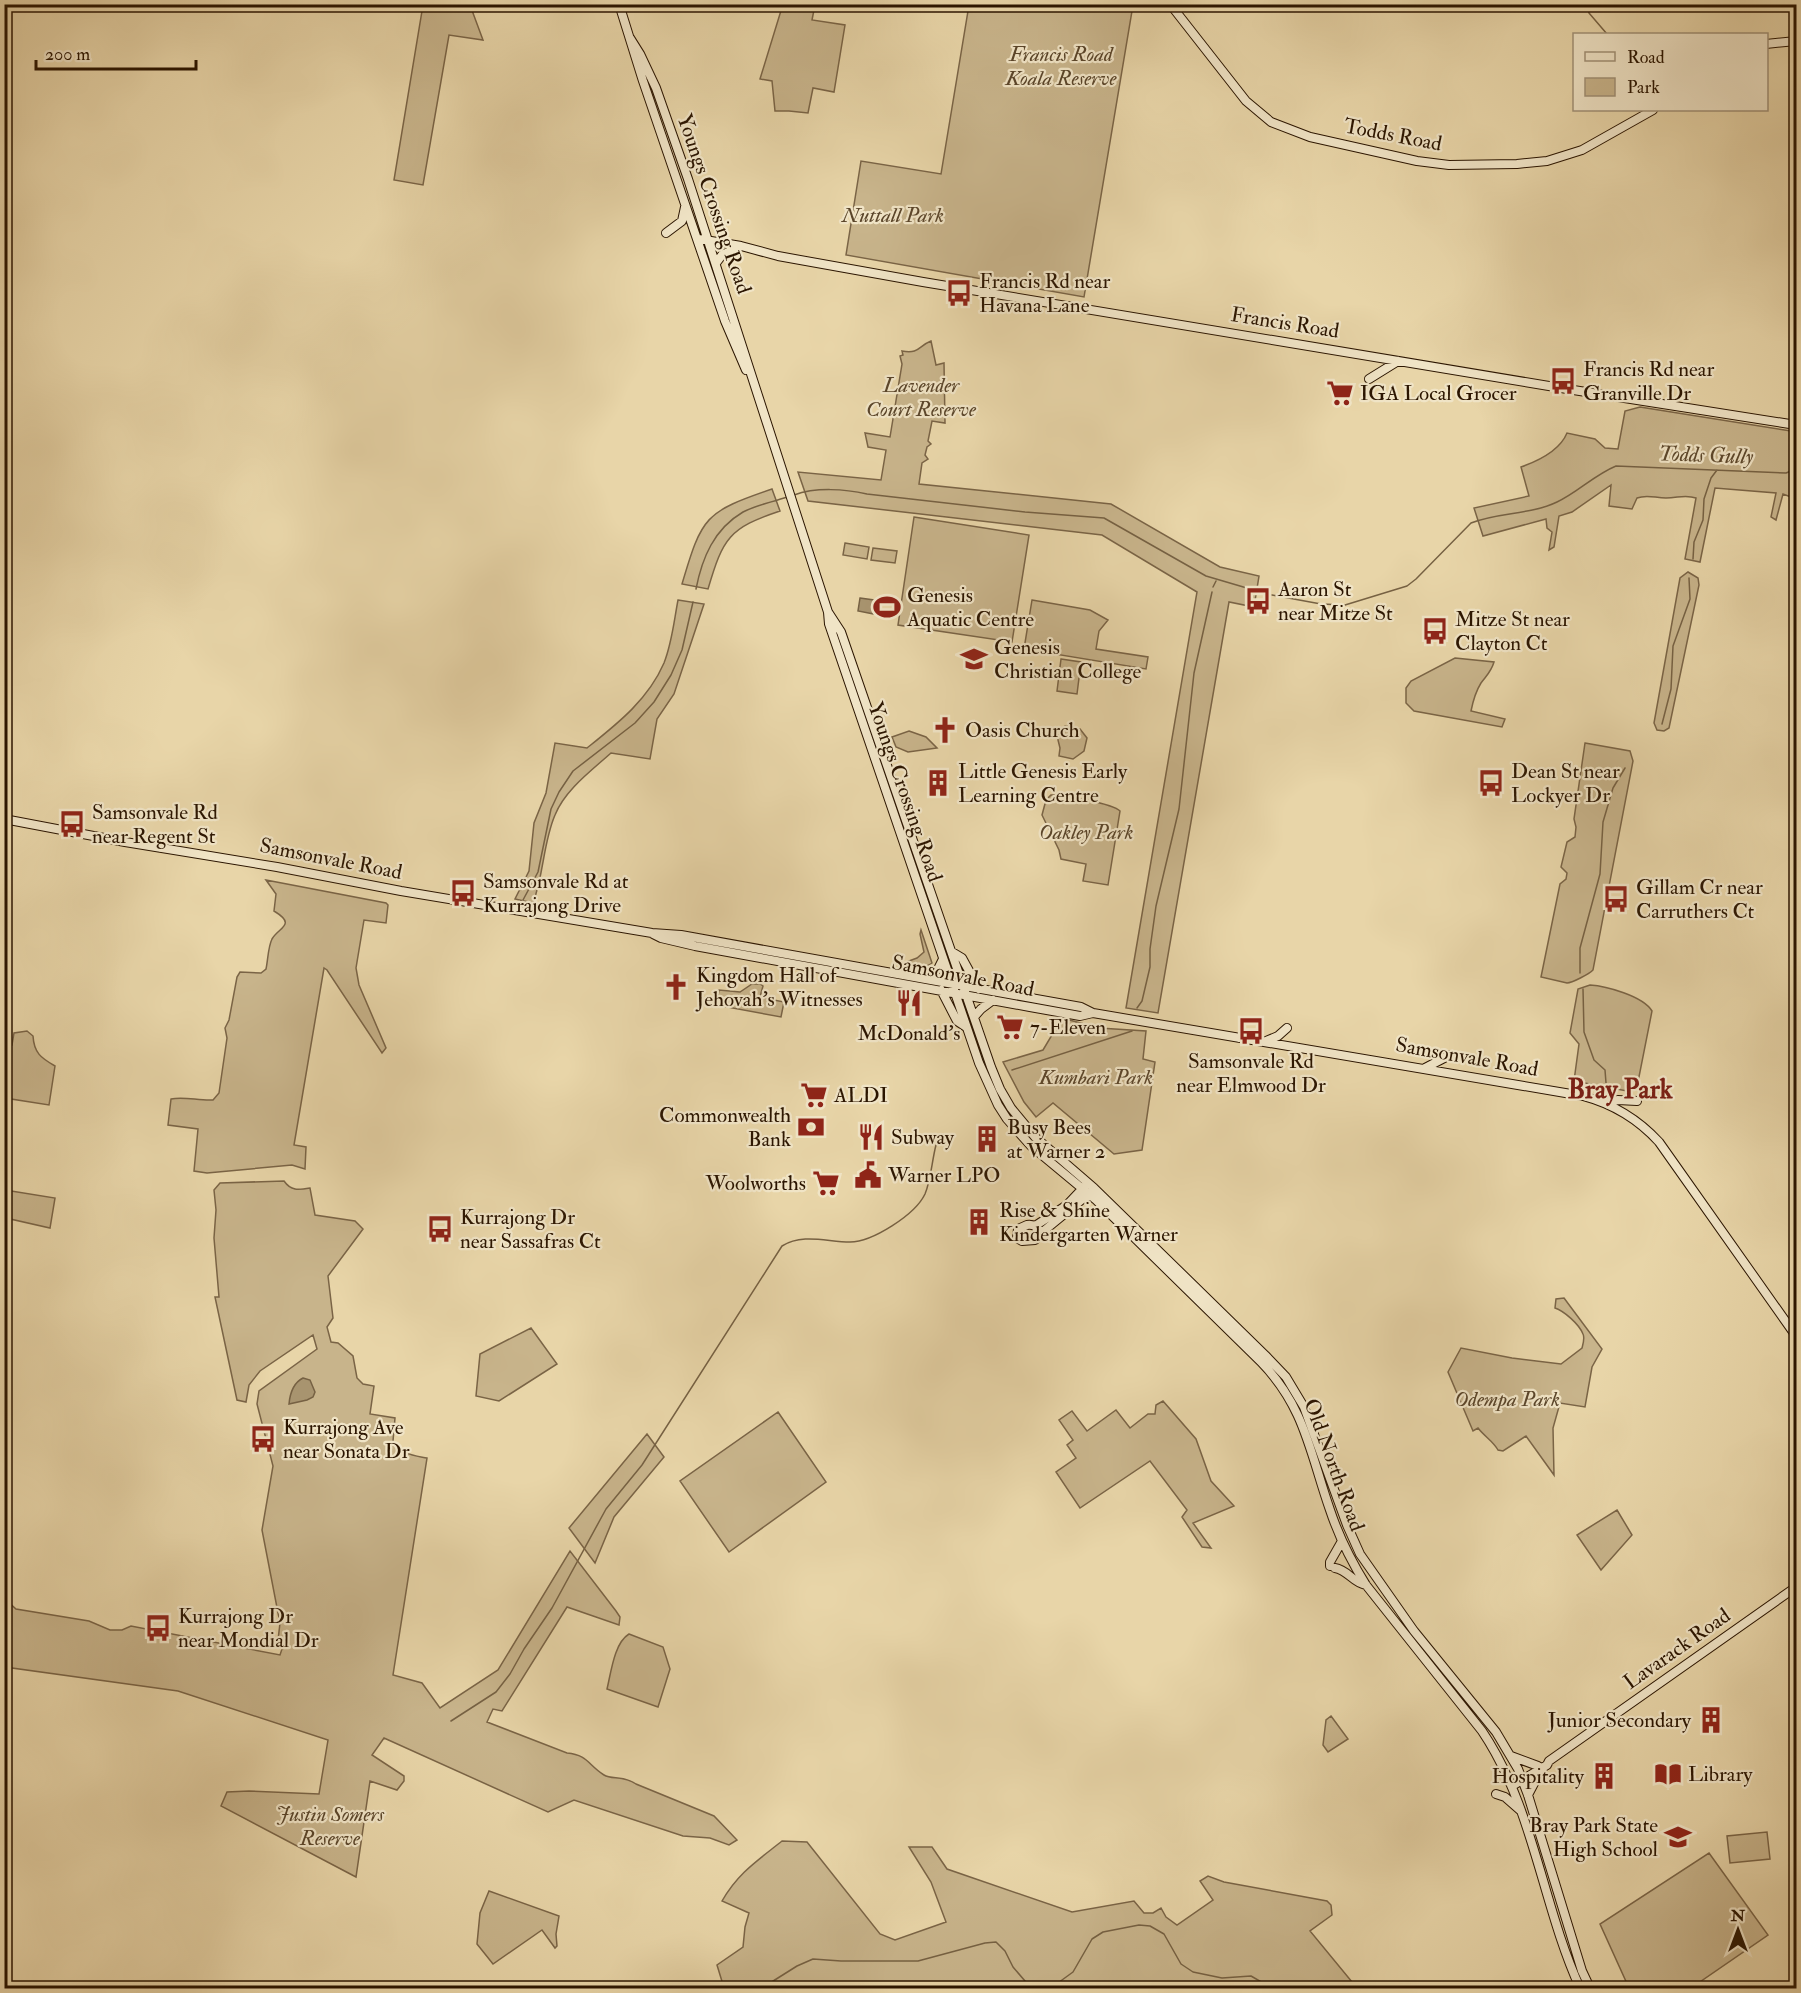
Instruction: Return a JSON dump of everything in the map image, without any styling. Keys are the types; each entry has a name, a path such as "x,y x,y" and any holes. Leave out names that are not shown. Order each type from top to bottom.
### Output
{"main road":[{"name":"Youngs Crossing Road","path":"619,4 686,204 716,263 753,385"},
{"name":"Todds Road","path":"1170,4 1246,100 1271,122 1310,137 1417,161 1461,165 1547,161 1582,150 1651,111"},
{"name":"Youngs Crossing Road","path":"630,38 650,75 704,242 725,321 753,385 828,612 829,624 952,984"},
{"path":"1768,44 1797,41"},
{"path":"643,81 645,76 650,75"},
{"path":"666,233 682,221 686,204"},
{"name":"Francis Road","path":"704,242 768,253"},
{"name":"Francis Road","path":"704,242 923,282 1793,424"},
{"path":"716,263 722,255 735,249"},
{"path":"1369,379 1398,361"},
{"name":"Youngs Crossing Road","path":"828,612 841,632 963,986"},
{"name":"Samsonvale Road","path":"4,819 401,891 652,933 681,935 1081,1007 1093,1013 1574,1093 1605,1103 1636,1121 1665,1150 1797,1336"},
{"name":"Samsonvale Road","path":"652,933 661,938 695,946 1080,1016 1093,1013"},
{"path":"952,952 962,958 979,989"},
{"path":"922,978 938,969 944,959"},
{"name":"Old North Road","path":"952,984 986,1081 1007,1119 1043,1158 1088,1189 1286,1377 1304,1407 1347,1525 1360,1554 1414,1631 1488,1720 1522,1778 1582,1971 1590,1989"},
{"name":"Old North Road","path":"963,986 996,1081 1011,1108 1045,1147 1261,1362 1294,1404 1342,1541 1366,1585 1482,1731 1499,1757 1521,1811 1564,1950 1580,1989"},
{"path":"941,990 957,1021 966,1027"},
{"path":"974,1017 993,1000"},
{"path":"1265,1041 1278,1036 1287,1028"},
{"path":"1425,1068 1450,1055"},
{"path":"1605,1103 1618,1100 1637,1101"},
{"path":"1088,1189 1033,1241 1022,1241 1017,1238 1019,1228 1027,1225 1035,1226 1088,1189"},
{"path":"1035,1226 1040,1234"},
{"path":"1342,1541 1330,1562 1332,1567 1344,1571 1358,1583 1366,1585"},
{"name":"Lavarack Road","path":"1511,1783 1549,1761 1797,1587"},
{"path":"1511,1756 1540,1767 1528,1795"},
{"path":"1496,1794 1505,1797 1521,1811"}],"green space":[{"path":"783,4 815,5 812,20 845,25 834,92 813,88 808,113 775,111 772,81 760,79"},
{"path":"423,5 470,5 483,40 449,35 423,185 394,180"},
{"name":"Francis Road Koala Reserve","path":"969,5 1133,5 1084,297 846,255 861,161 941,174"},
{"name":"Lavender Court Reserve","path":"931,341 936,365 944,363 945,423 932,421 928,441 931,444 927,447 925,455 928,459 922,463 919,484 1111,504 1220,567 1259,576 1254,607 1229,602 1158,1013 1126,1008 1197,592 1102,535 808,501 798,472 881,480 886,450 868,447 865,433 890,437 902,351 916,350"},
{"path":"1640,407 1791,431 1796,439 1796,499 1783,494 1776,520 1771,517 1776,493 1715,488 1700,562 1685,559 1696,498 1644,496 1637,498 1632,509 1609,506 1611,485 1572,512 1559,516 1554,547 1549,550 1552,532 1547,528 1546,519 1483,536 1474,508 1529,496 1521,467 1554,450 1567,433 1595,439 1605,448 1618,449 1625,411"},
{"path":"772,489 780,511 749,523 730,537 718,558 708,589 682,584 695,544 709,520 732,504"},
{"path":"914,517 1029,535 1012,642 898,625"},
{"path":"845,543 869,547 867,559 843,555"},
{"path":"873,548 897,551 895,563 871,560"},
{"path":"1688,572 1698,578 1699,585 1669,728 1664,731 1657,730 1654,723 1680,578"},
{"path":"678,600 704,604 674,694 657,719 650,759 611,753 579,781 565,797 555,815 533,903 515,899 529,871 534,823 546,793 555,743 587,748 641,700 657,676 667,655"},
{"path":"1032,600 1090,610 1108,620 1099,631 1096,649 1148,657 1146,669 1024,649"},
{"path":"1455,658 1494,662 1478,689 1471,711 1505,719 1502,727 1414,711 1406,703 1406,688 1411,681"},
{"path":"1061,659 1081,662 1077,694 1057,691"},
{"path":"1065,726 1080,729 1087,738 1084,751 1073,759 1059,756 1057,736 1063,733"},
{"path":"909,731 926,737 937,748 908,752 896,747 892,737"},
{"path":"1585,743 1630,751 1633,761 1593,970 1567,983 1541,977 1560,884 1566,879 1567,873 1561,867 1567,842 1575,837 1574,819"},
{"name":"Oakley Park","path":"1051,795 1087,800 1108,805 1120,811 1108,885 1083,881 1086,864 1061,859 1042,815 1046,800"},
{"path":"266,880 388,905 386,923 364,920 356,968 359,985 386,1048 382,1053 324,968 294,1145 306,1147 305,1169 292,1165 207,1173 194,1171 198,1129 168,1125 171,1099 213,1100 219,1093 227,1038 225,1028 229,1020 237,977 240,972 261,973 266,969 272,939 285,923 274,911 276,894"},
{"path":"921,930 932,963 922,967 905,965 906,962 917,958 924,952"},
{"path":"752,984 763,986 760,997 784,1002 781,1017 716,1005 719,990 740,992"},
{"path":"1590,985 1633,996 1652,1011 1637,1087 1627,1091 1574,1081 1579,1044 1570,1033 1578,989"},
{"name":"Kumbari Park","path":"1062,1018 1099,1028 1146,1031 1143,1059 1155,1062 1142,1150 1114,1154 1053,1103 1036,1117 1024,1102 1003,1062 1043,1050"},
{"path":"27,1031 33,1036 39,1054 55,1066 49,1105 5,1098 5,1050 12,1045 14,1033"},
{"name":"Justin Somers Reserve","path":"284,1181 289,1187 295,1189 310,1188 315,1215 355,1221 363,1229 328,1276 333,1318 327,1327 331,1342 338,1343 353,1356 357,1378 363,1384 374,1386 370,1414 395,1418 393,1441 397,1446 408,1454 427,1458 393,1675 422,1683 440,1708 498,1670 570,1551 620,1617 619,1625 567,1607 502,1711 493,1709 487,1722 579,1756 607,1776 627,1780 714,1816 737,1840 729,1845 710,1838 683,1836 574,1800 548,1812 384,1738 372,1755 404,1776 404,1781 397,1790 370,1781 356,1877 221,1806 227,1792 319,1794 328,1740 178,1691 5,1667 5,1599 16,1609 89,1621 110,1630 122,1630 131,1626 280,1655 283,1646 278,1640 280,1623 262,1530 273,1466 257,1404 259,1391 317,1349 313,1335 260,1371 249,1385 246,1402 237,1400 215,1297 219,1297 214,1238 216,1210 214,1190 220,1183"},
{"path":"5,1190 55,1198 50,1228 6,1218"},
{"name":"Odempa Park","path":"1564,1298 1602,1349 1592,1367 1585,1407 1560,1403 1553,1428 1554,1475 1526,1436 1503,1451 1498,1450 1478,1428 1473,1431 1448,1372 1461,1348 1512,1358 1561,1364 1582,1348 1584,1339 1575,1322 1555,1308 1556,1299"},
{"path":"531,1328 557,1364 499,1401 476,1396 480,1354"},
{"path":"1163,1401 1196,1439 1211,1481 1234,1506 1193,1523 1211,1548 1202,1547 1182,1517 1187,1510 1150,1461 1080,1508 1056,1472 1076,1458 1067,1445 1073,1440 1059,1420 1072,1411 1087,1431 1116,1410 1130,1428 1148,1414 1155,1414 1156,1405"},
{"path":"778,1412 826,1482 729,1552 680,1481"},
{"path":"647,1434 664,1457 614,1517 595,1563 569,1528"},
{"path":"1617,1510 1632,1535 1601,1570 1577,1535"},
{"path":"629,1634 663,1647 670,1669 658,1707 607,1689 617,1651"},
{"path":"1331,1716 1348,1739 1328,1752 1323,1745 1326,1720"},
{"path":"1767,1832 1770,1859 1730,1863 1727,1836"},
{"path":"782,1841 807,1842 880,1934 895,1940 946,1922 931,1882 909,1847 932,1847 947,1869 1072,1912 1134,1901 1144,1913 1153,1913 1161,1908 1166,1917 1177,1925 1213,1900 1200,1881 1208,1876 1224,1882 1327,1901 1331,1905 1332,1915 1310,1931 1357,1988 724,1988 717,1965 743,1947 749,1913 722,1901 741,1875"},
{"path":"1709,1853 1768,1935 1691,1988 1629,1988 1600,1924"},
{"path":"489,1891 559,1916 557,1946 555,1948 542,1930 493,1964 477,1944 480,1913"}],"shaded area":[{"path":"860,598 881,601 879,615 858,611"},
{"path":"303,1378 310,1380 315,1392 313,1397 289,1404 293,1389"}],"waterway":[{"path":"1586,4 1589,13 1606,33"},
{"name":"Todds Gully","path":"1272,595 1321,604 1345,605 1407,586 1471,523 1547,506 1616,466 1786,473 1796,469"},
{"name":"Todds Gully","path":"1693,559 1694,542 1703,520 1704,499 1711,478 1717,470"},
{"path":"794,495 821,490 840,490 1025,512 1104,518 1206,576 1257,591"},
{"path":"696,589 706,555 724,527 743,512 787,497"},
{"path":"1662,724 1671,689 1673,646 1690,599 1689,578"},
{"path":"1213,587 1216,581"},
{"path":"1137,1008 1142,1001 1150,967 1156,906 1179,809 1194,673 1212,592"},
{"path":"523,900 538,872 551,809 559,792 573,771 635,723 654,702 671,675 682,650 693,602"},
{"path":"1580,973 1580,948 1600,874 1603,822 1613,788 1625,768"},
{"path":"1583,989 1584,1032 1594,1060 1605,1070 1606,1083"},
{"path":"1012,1070 1132,1031"},
{"path":"451,1721 496,1692 510,1674 552,1608 606,1509 642,1465 782,1246 807,1239 859,1241 892,1226 912,1210 925,1194 936,1145"},
{"path":"1051,1988 1073,1972 1092,1939 1103,1932 1139,1925 1150,1926 1164,1934 1181,1964 1193,1972 1222,1978 1251,1976 1272,1988"},
{"path":"762,1988 797,1966 813,1959 918,1961 996,1942 1031,1988"},
{"path":"1297,1988 1314,1986"}],"place":[{"name":"Francis Rd near Havana Lane","path":"959,293"},
{"name":"Francis Rd near Granville Dr","path":"1563,381"},
{"name":"IGA Local Grocer","path":"1340,393"},
{"name":"Aaron St near Mitze St","path":"1258,601"},
{"name":"Genesis Aquatic Centre","path":"887,607"},
{"name":"Mitze St near Clayton Ct","path":"1435,631"},
{"name":"Genesis Christian College","path":"974,659"},
{"name":"Oasis Church","path":"945,730"},
{"name":"Little Genesis Early Learning Centre","path":"938,783"},
{"name":"Dean St near Lockyer Dr","path":"1491,783"},
{"name":"Samsonvale Rd near Regent St","path":"72,824"},
{"name":"Samsonvale Rd at Kurrajong Drive","path":"463,893"},
{"name":"Gillam Cr near Carruthers Ct","path":"1616,899"},
{"name":"Kingdom Hall of Jehovah's Witnesses","path":"676,987"},
{"name":"McDonald's","path":"909,1003"},
{"name":"7-Eleven","path":"1010,1027"},
{"name":"Samsonvale Rd near Elmwood Dr","path":"1251,1031"},
{"name":"ALDI","path":"814,1095"},
{"name":"Commonwealth Bank","path":"811,1127"},
{"name":"Subway","path":"871,1137"},
{"name":"Busy Bees at Warner 2","path":"987,1139"},
{"name":"Warner LPO","path":"868,1175"},
{"name":"Woolworths","path":"826,1183"},
{"name":"Rise & Shine Kindergarten Warner","path":"979,1222"},
{"name":"Kurrajong Dr near Sassafras Ct","path":"440,1229"},
{"name":"Kurrajong Ave near Sonata Dr","path":"263,1439"},
{"name":"Kurrajong Dr near Mondial Dr","path":"158,1628"},
{"name":"Junior Secondary","path":"1711,1720"},
{"name":"Library","path":"1668,1774"},
{"name":"Hospitality","path":"1604,1776"},
{"name":"Bray Park State High School","path":"1678,1837"}],"district":[{"name":"Bray Park","path":"1620,1089"}],"park label":[{"name":"Nuttall Park","path":"893,215"}]}
